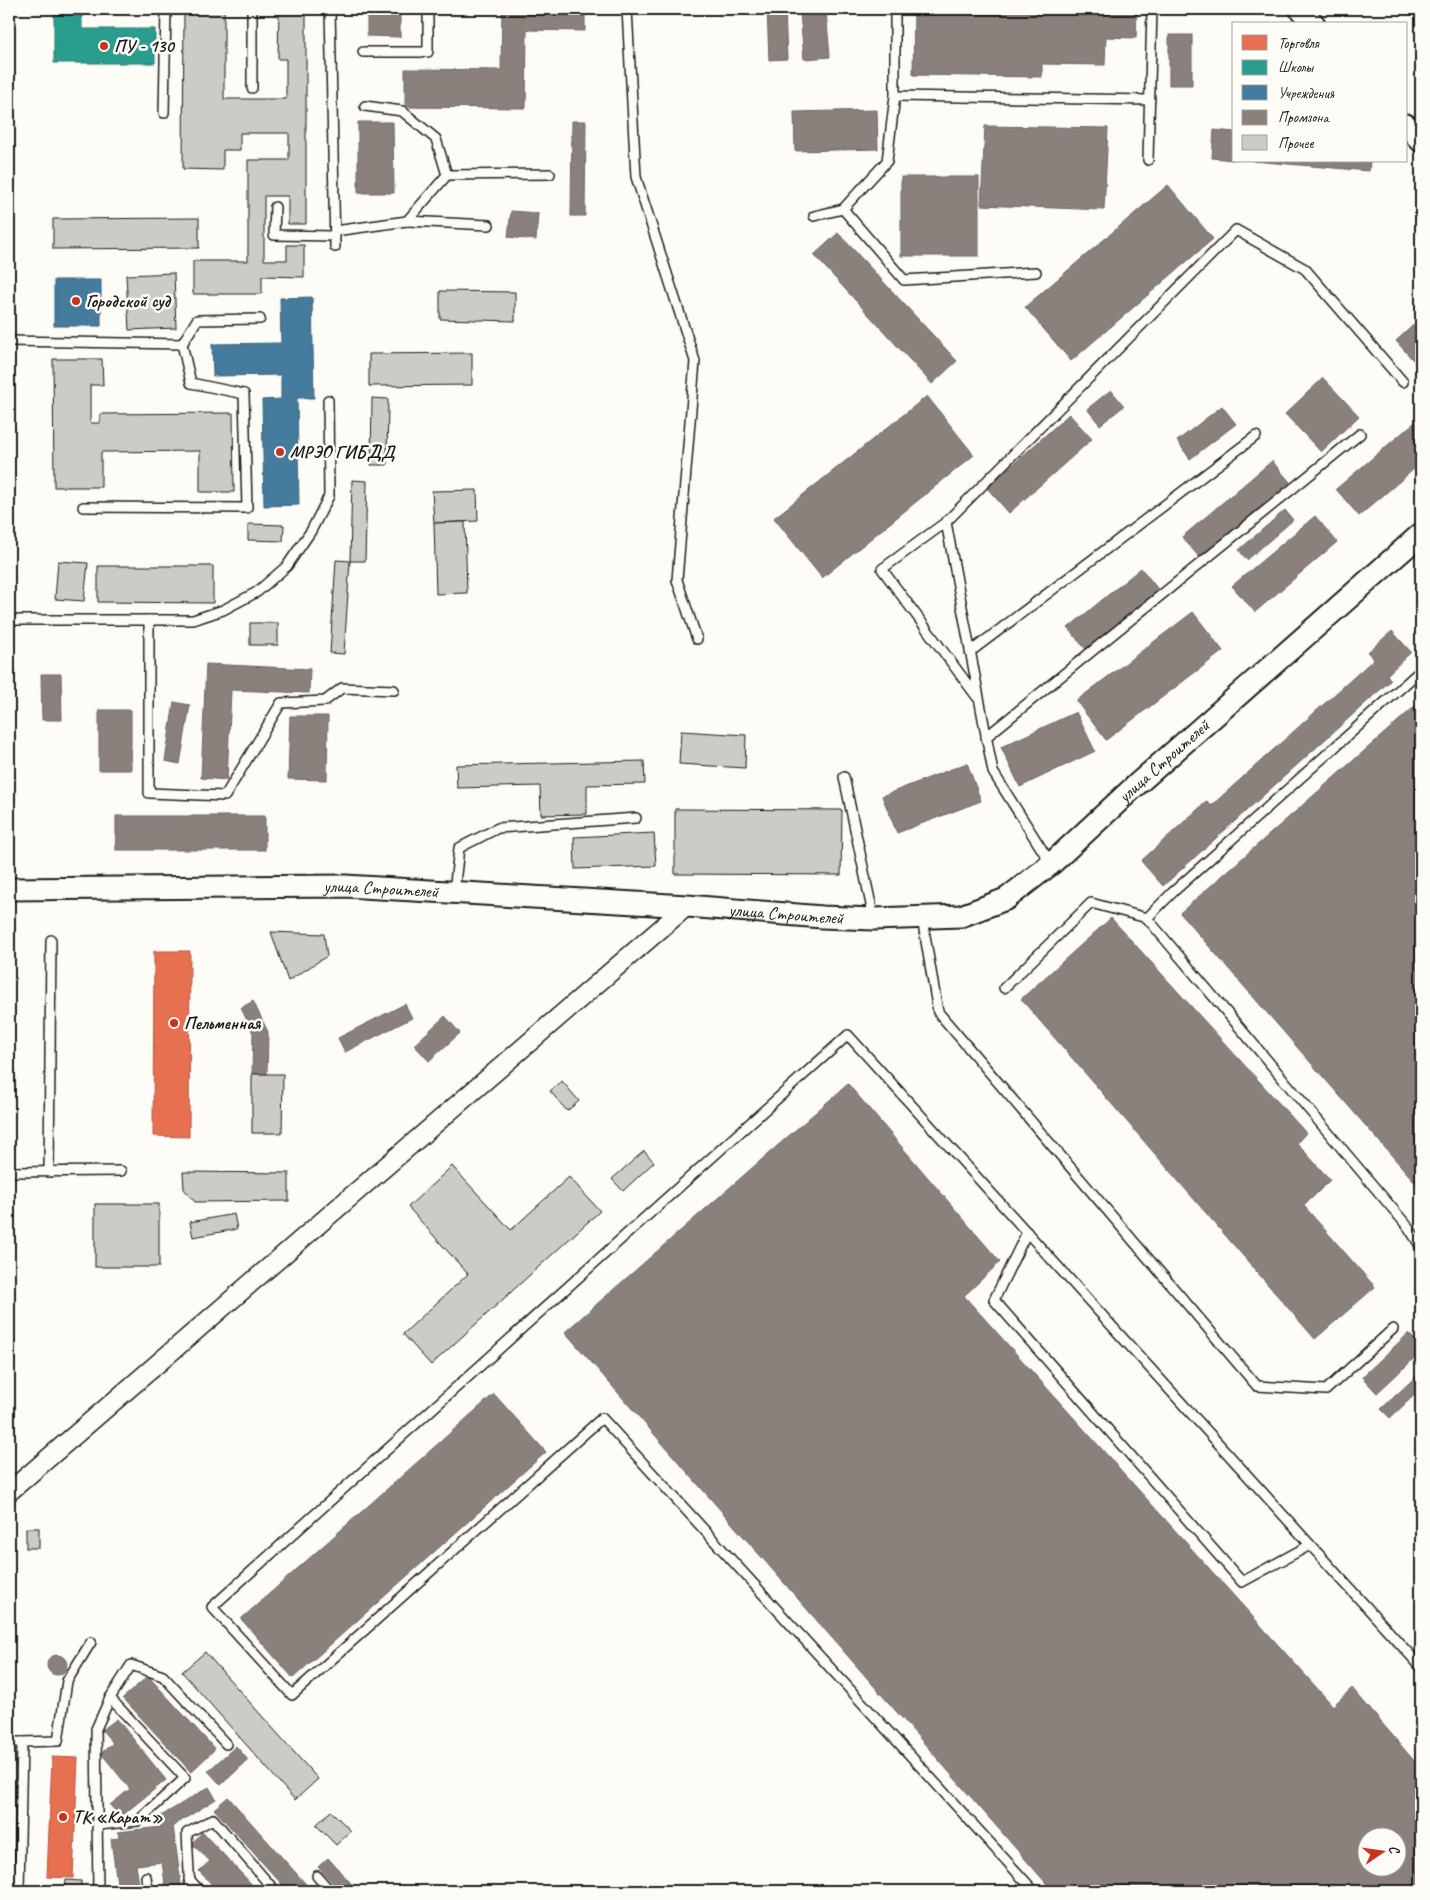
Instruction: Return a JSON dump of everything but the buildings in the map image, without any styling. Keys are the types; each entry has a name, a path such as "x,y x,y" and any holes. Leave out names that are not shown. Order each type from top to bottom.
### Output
{"street":[{"path":"1300,9 1312,22"},
{"path":"1408,127 1421,142"},
{"name":"улица Строителей","path":"9,889 345,886 687,906 822,917 874,919 961,916 1006,899 1051,864 1134,787 1421,534"},
{"path":"9,1492 687,906"}],"lane":[{"path":"164,113 166,9"},
{"path":"252,9 252,88"},
{"path":"330,9 335,247"},
{"path":"363,52 428,52 428,9"},
{"path":"626,9 636,177 695,361 676,580 696,638"},
{"path":"814,216 843,209 887,162 895,96 895,9"},
{"path":"1148,160 1152,9"},
{"path":"895,96 1150,100"},
{"path":"365,106 402,111 436,139 447,175"},
{"path":"407,221 447,175 550,174"},
{"path":"275,207 274,235 335,234 407,221 489,225"},
{"path":"843,209 904,280 1036,272"},
{"path":"979,699 882,569 946,522 1236,230 1305,269 1402,382"},
{"path":"83,507 248,508 244,394 191,383 182,344 197,320 260,319"},
{"path":"9,341 182,344"},
{"path":"9,620 193,620 223,610 257,592 287,566 311,531 328,496 328,400"},
{"path":"986,737 1360,434"},
{"path":"970,652 1256,436"},
{"path":"946,522 993,772 1051,864"},
{"path":"149,620 149,793 225,796 282,703 325,701 342,688 394,690"},
{"path":"1147,918 1173,892 1421,670"},
{"path":"844,777 874,919"},
{"path":"454,892 459,848 498,828 636,818"},
{"path":"1004,988 1091,903 1147,918 1409,1228 1421,1247"},
{"path":"922,918 938,1012 1257,1386 1326,1390 1393,1329"},
{"path":"49,1172 51,940"},
{"path":"1034,1891 602,1418 292,1695 212,1607 848,1035 1421,1666"},
{"path":"9,1172 121,1171"},
{"path":"1027,1232 994,1300 1242,1582 1310,1545"},
{"path":"9,1742 58,1741 67,1681 90,1642"},
{"path":"98,1891 96,1729 110,1698 131,1665 163,1676 226,1744"},
{"path":"98,1825 138,1821 185,1778 110,1698"},
{"path":"20,1891 22,1742"},
{"path":"190,1891 187,1833 213,1819 275,1891"},
{"path":"146,1876 148,1891"},
{"path":"317,1876 330,1891"},
{"path":"189,1879 200,1891"}],"place":[{"name":"ПУ - 130","path":"104,46"},
{"name":"Городской суд","path":"76,301"},
{"name":"МРЭО ГИБДД","path":"280,452"},
{"name":"Пельменная","path":"174,1023"},
{"name":"ТК «Карат»","path":"63,1817"}]}
